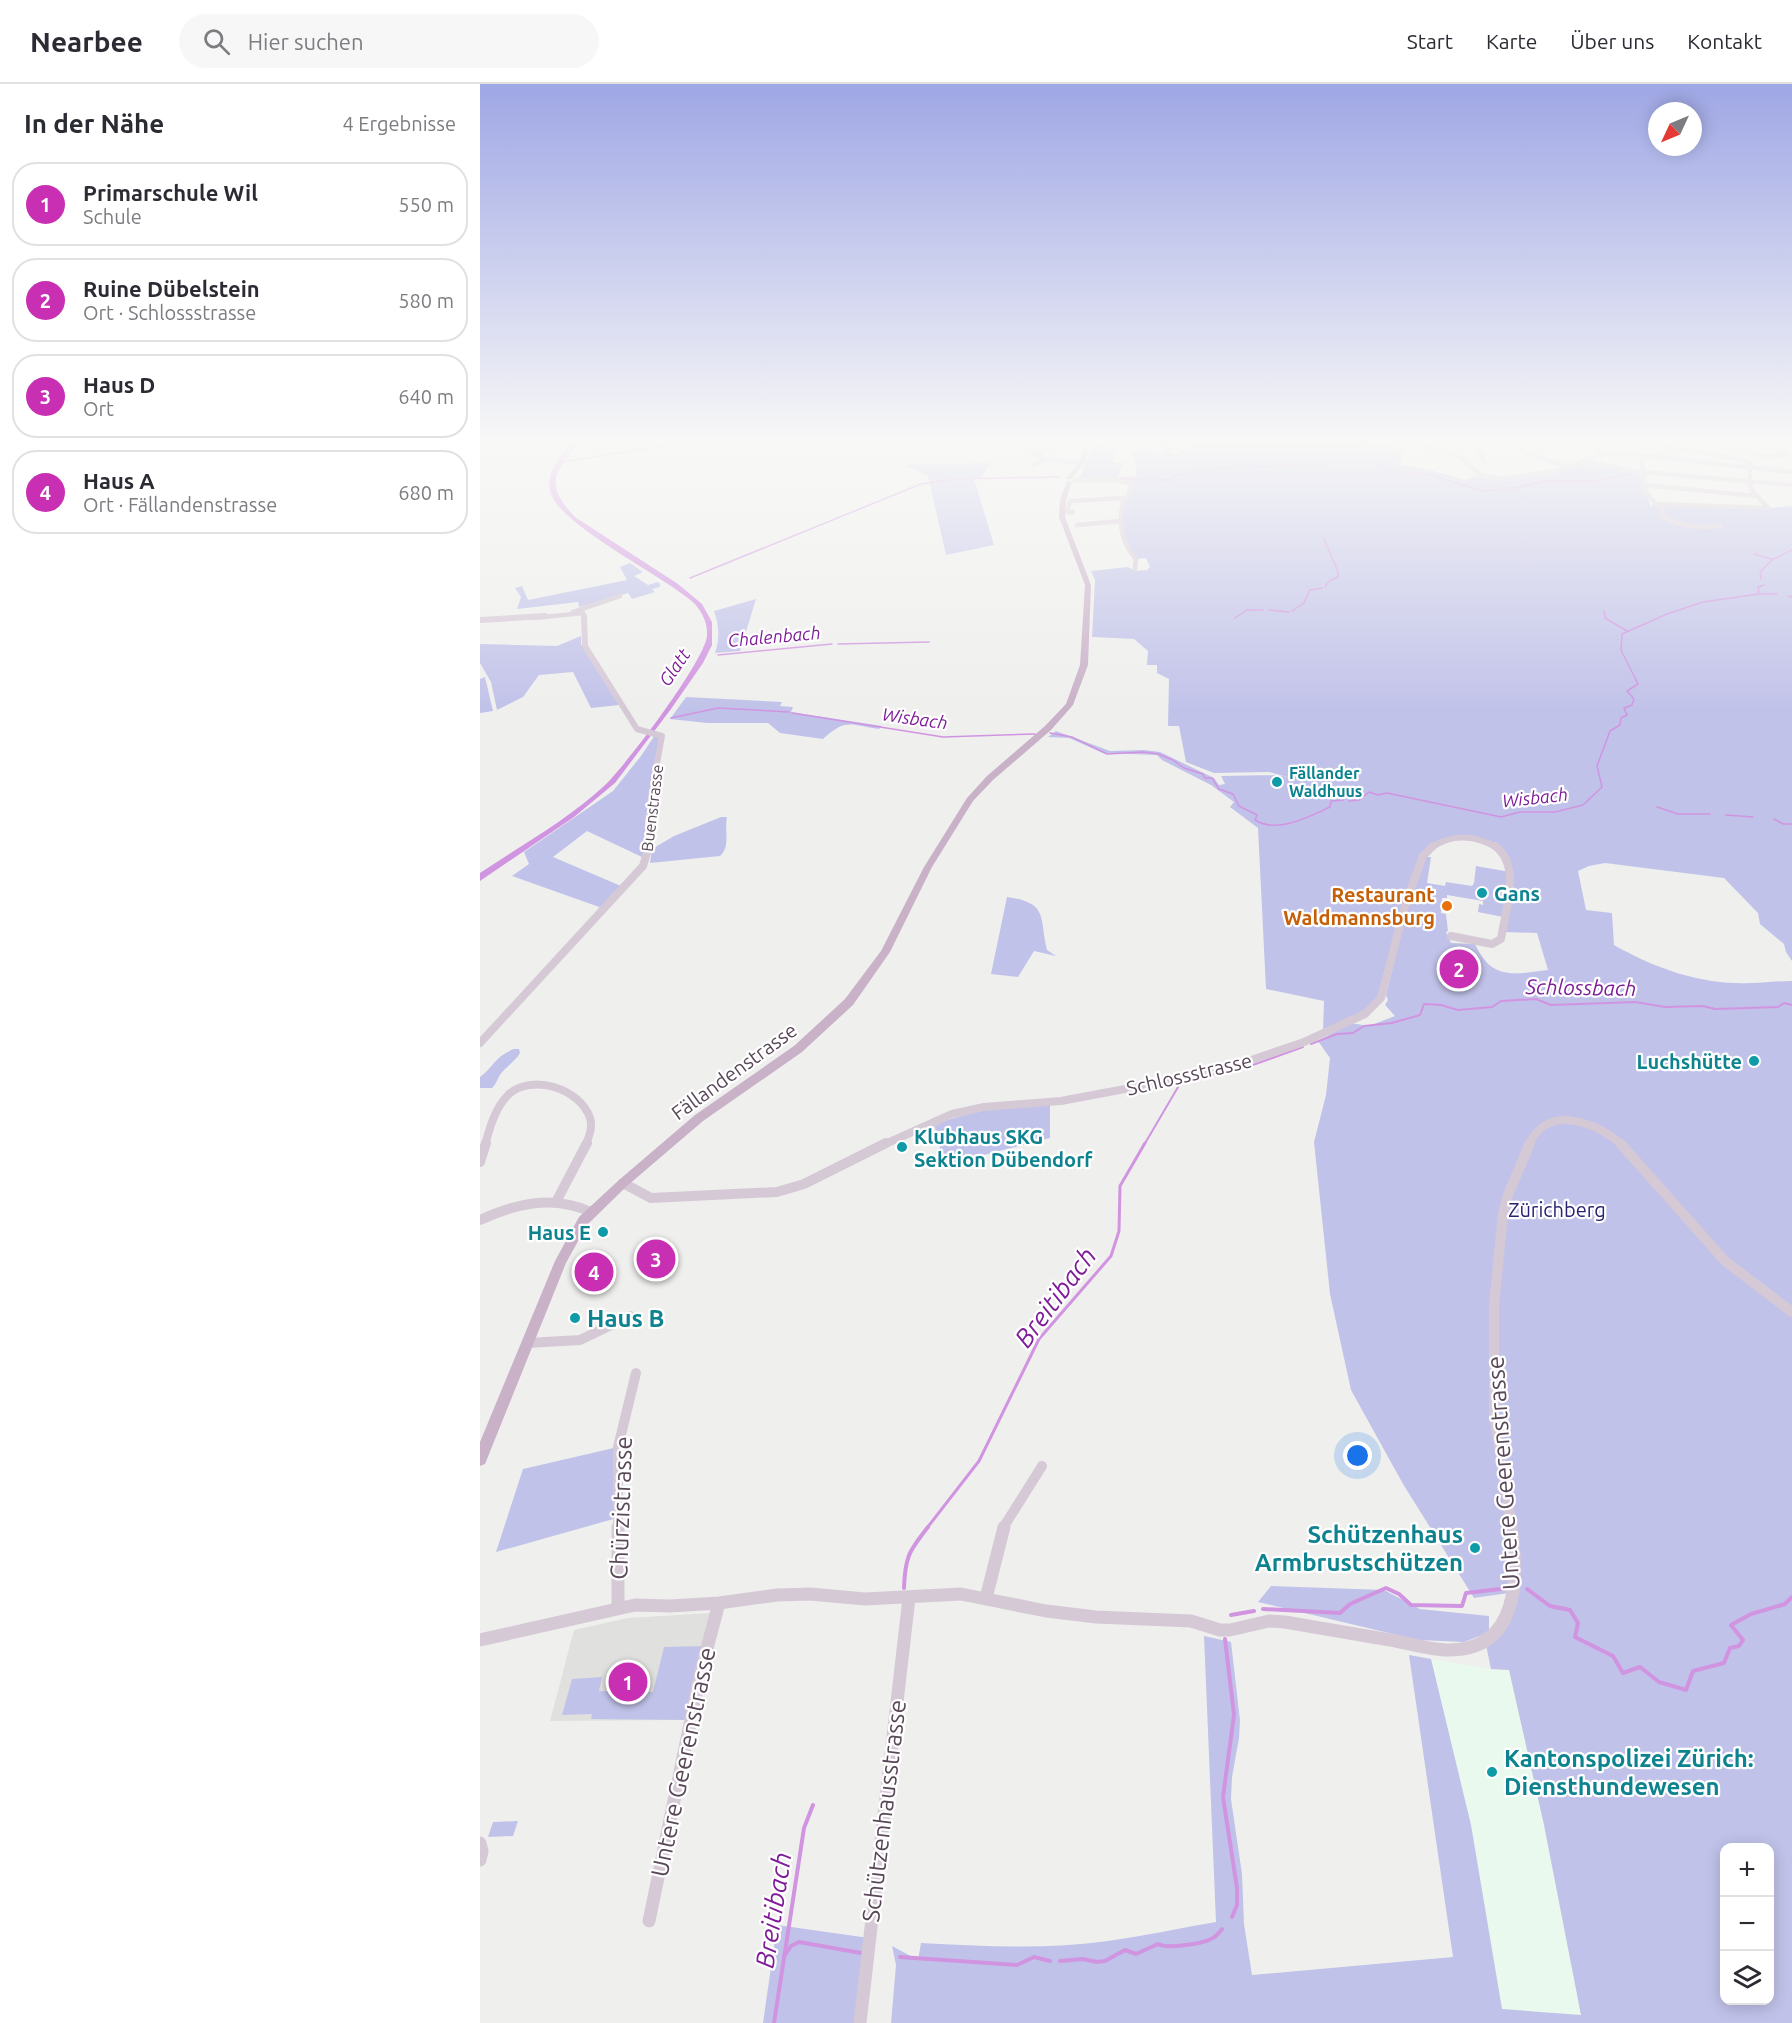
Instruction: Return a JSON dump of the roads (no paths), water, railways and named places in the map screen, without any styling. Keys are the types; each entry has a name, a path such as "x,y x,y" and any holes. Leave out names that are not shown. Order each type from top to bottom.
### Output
{"main road":[{"name":"Fällandenstrasse","path":"480,1459 569,1245 591,1212 716,1105 798,1049 849,1002 885,952 928,867 970,800 990,778 1044,732 1069,705 1084,664 1088,585 1066,529"}],"street":[{"path":"1123,529 1130,553 1136,559 1135,569"},
{"path":"480,620 537,617 573,612 620,596"},
{"name":"Buenstrasse","path":"480,1043 643,866 649,851 650,802 662,736 637,729 585,646 583,640 586,624 583,614 573,612"},
{"name":"Schlossstrasse","path":"623,1183 651,1198 777,1192 804,1184 905,1134 952,1114 984,1107 1061,1101 1141,1086 1248,1061 1304,1042 1365,1014 1377,1005 1384,993 1400,924 1423,856 1428,848 1443,839 1466,836 1477,838 1498,849 1510,863 1502,934 1497,943 1491,944 1451,936"},
{"path":"480,1161 493,1120 507,1096 518,1087 534,1083 561,1091 585,1110 591,1125 582,1152 557,1200"},
{"name":"Untere Geerenstrasse","path":"480,1640 554,1626 618,1608 643,1604 670,1606 777,1594 810,1594 865,1599 952,1594 1087,1616 1140,1621 1191,1621 1220,1630 1230,1630 1269,1621 1285,1622 1449,1650 1470,1646 1492,1635 1508,1615 1512,1604 1515,1580 1513,1537 1494,1405 1494,1305 1502,1226 1508,1195 1532,1138 1540,1128 1550,1122 1580,1121 1598,1127 1615,1137 1725,1261 1792,1312"},
{"path":"480,1220 510,1208 557,1200 572,1202 591,1212"},
{"path":"528,1343 580,1340 630,1316"},
{"name":"Chürzistrasse","path":"618,1608 618,1447 636,1373"},
{"path":"986,1598 1003,1528 1042,1467"},
{"name":"Schützenhausstrasse","path":"860,2023 909,1598"},
{"name":"Untere Geerenstrasse","path":"648,1921 701,1671 719,1602"},
{"path":"480,1843 482,1851 480,1860"}],"waterway":[{"path":"690,578 809,529"},
{"name":"Chalenbach","path":"1324,539 1338,572 1338,577 1329,581 1325,587"},
{"name":"Wisbach","path":"1761,579 1760,572 1772,560 1792,550"},
{"path":"1754,554 1772,559"},
{"name":"Wisbach","path":"1759,594 1758,587 1764,585"},
{"name":"Chalenbach","path":"1292,611 1304,603 1310,590 1322,588"},
{"name":"Wisbach","path":"1349,801 1359,800 1369,792 1378,795 1387,793 1501,817 1520,812 1555,812 1583,805 1602,787 1597,766 1610,731 1620,725 1621,718 1627,715 1624,708 1632,705 1634,699 1627,691 1638,684 1621,650 1622,634 1667,614 1703,602 1759,594"},
{"path":"1759,594 1777,594"},
{"path":"1788,596 1792,597"},
{"name":"Chalenbach","path":"1235,618 1247,610 1263,610"},
{"name":"Chalenbach","path":"1269,610 1289,612"},
{"path":"1604,611 1605,618 1627,631"},
{"name":"Chalenbach","path":"838,644 929,642"},
{"name":"Chalenbach","path":"718,655 832,644"},
{"name":"Wisbach","path":"671,718 718,708 789,712"},
{"name":"Wisbach","path":"792,713 943,737 1035,734"},
{"name":"Wisbach","path":"1050,733 1072,737 1107,754 1143,752 1158,754 1173,760 1184,768 1203,774 1205,778 1212,778 1219,789 1233,794 1239,806 1257,815 1255,820 1264,824 1283,825 1293,822 1330,807 1331,801 1343,800"},
{"path":"1657,807 1678,814 1710,814"},
{"path":"1726,815 1753,817"},
{"path":"1774,819 1783,824 1792,824"},
{"name":"Schlossbach","path":"1311,1044 1337,1034 1353,1033 1364,1026 1392,1023 1420,1015 1424,1004 1441,1005 1458,1010 1492,1007 1501,1001 1536,999 1551,1005 1635,1002 1665,1007 1703,1006 1715,1009 1778,1007 1784,1003 1792,1005"},
{"name":"Breitibach","path":"1188,1080 1250,1066 1303,1047"},
{"name":"Breitibach","path":"1144,1145 1181,1082"},
{"name":"Breitibach","path":"927,1528 979,1461 1039,1339 1111,1256 1119,1231 1120,1186 1145,1143"},
{"name":"Breitibach","path":"904,1588 909,1555 928,1527"},
{"path":"1263,1609 1340,1613 1350,1604 1386,1588 1399,1594 1411,1605 1462,1606 1466,1593 1509,1588"},
{"path":"1527,1589 1550,1606 1570,1610 1578,1623 1575,1637 1613,1656 1623,1673 1640,1667 1659,1682 1686,1690 1693,1671 1724,1663 1730,1648 1739,1646 1743,1640 1731,1625 1751,1614 1785,1604 1792,1597"},
{"path":"1231,1615 1254,1611"},
{"path":"1225,1639 1234,1715 1223,1797 1237,1888 1237,1905 1232,1917"},
{"name":"Breitibach","path":"784,1955 804,1828 813,1805"},
{"path":"1060,1961 1083,1959 1105,1961 1125,1950 1136,1954 1158,1944 1176,1946 1200,1943 1213,1938 1222,1929"},
{"path":"784,1955 791,1946 799,1942 861,1953"},
{"name":"Breitibach","path":"774,2023 784,1955"},
{"path":"900,1957 1017,1965 1034,1957 1050,1961"}],"place":[{"name":"Fällander Waldhuus","path":"1277,782"},
{"name":"Gans","path":"1482,893"},
{"name":"Restaurant Waldmannsburg","path":"1447,906"},
{"name":"Ruine Dübelstein","path":"1459,969"},
{"name":"Luchshütte","path":"1754,1061"},
{"name":"Klubhaus SKG Sektion Dübendorf","path":"902,1147"},
{"name":"Haus E","path":"603,1232"},
{"name":"Haus D","path":"656,1259"},
{"name":"Haus A","path":"594,1272"},
{"name":"Haus B","path":"575,1318"},
{"name":"Schützenhaus Armbrustschützen","path":"1475,1548"},
{"name":"Primarschule Wil","path":"628,1682"},
{"name":"Kantonspolizei Zürich: Diensthundewesen","path":"1492,1772"}],"water label":[{"name":"Glatt","path":"674,667"}],"park label":[{"name":"Zürichberg","path":"1557,1209"}]}
